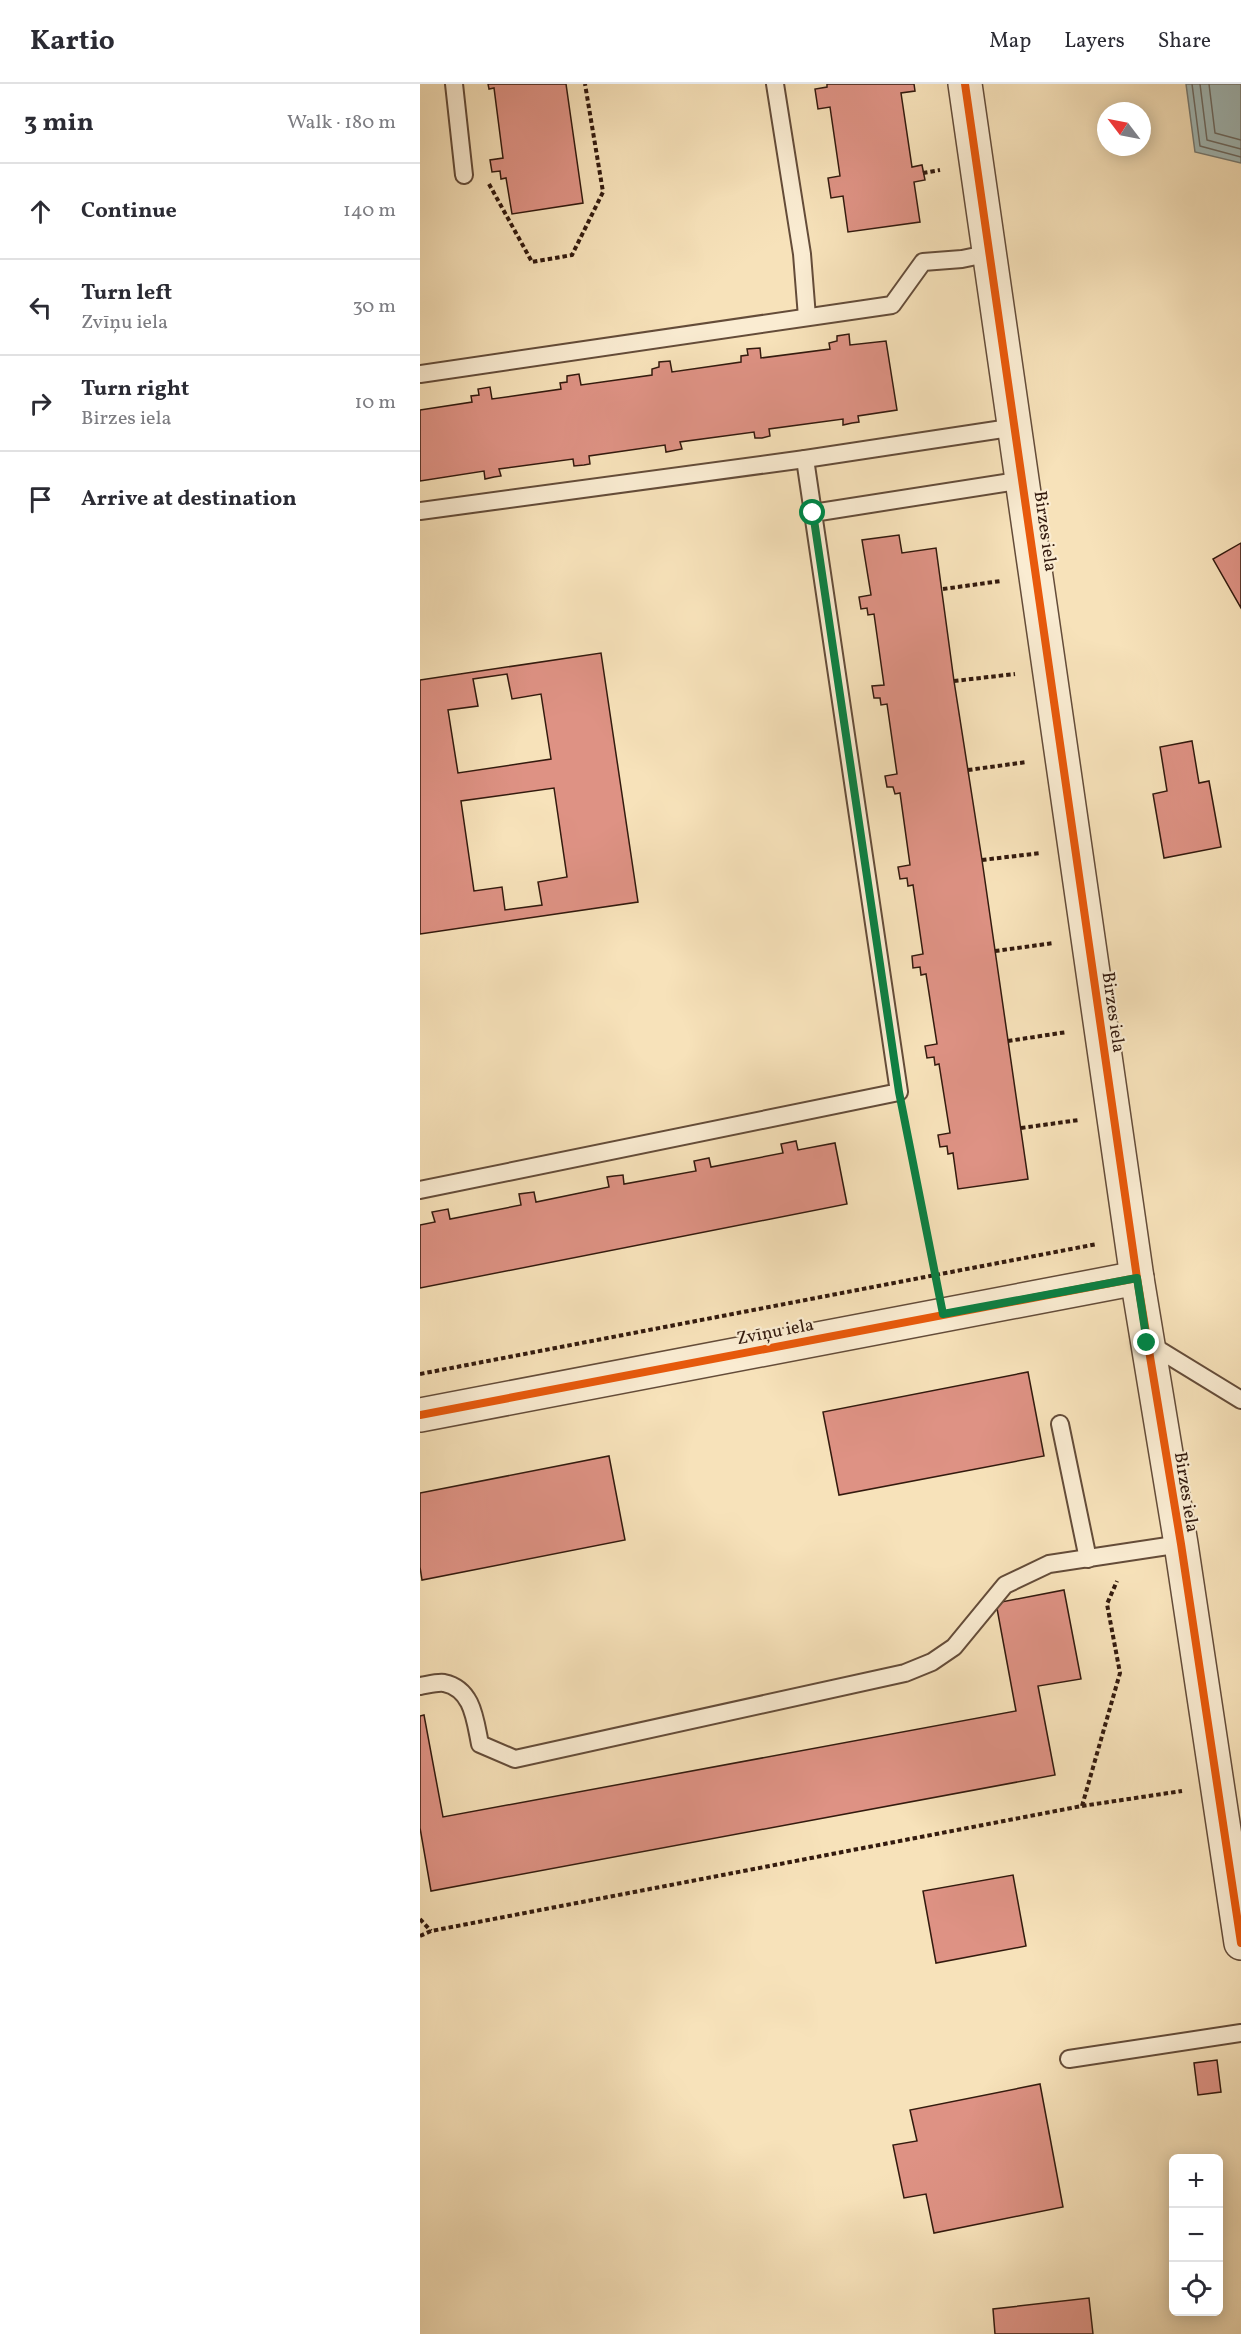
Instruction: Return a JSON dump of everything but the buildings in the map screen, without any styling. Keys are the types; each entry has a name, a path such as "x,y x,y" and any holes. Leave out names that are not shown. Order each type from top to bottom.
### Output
{"street":[{"name":"Birzes iela","path":"965,84 1131,1238 1181,1544 1241,1943"},
{"name":"Zvīņu iela","path":"420,1415 1137,1278"}],"lane":[{"path":"454,84 464,175"},
{"path":"775,84 802,254 807,317"},
{"path":"420,374 892,305 923,262 962,259 991,253"},
{"path":"420,511 1016,428"},
{"path":"420,1190 899,1092 805,459"},
{"path":"813,513 1023,480"},
{"path":"1147,1343 1241,1400"},
{"path":"1060,1424 1088,1558"},
{"path":"420,1686 442,1683 461,1690 472,1709 480,1744 515,1759 906,1673 932,1662 954,1647 1005,1585 1049,1564 1181,1544"},
{"path":"1069,2059 1241,2034"}],"path":[{"path":"464,175 482,173 532,262 572,255 603,192 585,84"},
{"path":"924,173 942,170"},
{"path":"943,589 1009,580"},
{"path":"954,681 1022,673"},
{"path":"968,770 1035,761"},
{"path":"982,860 1048,852"},
{"path":"995,951 1061,942"},
{"path":"1008,1041 1074,1030"},
{"path":"899,1092 943,1314"},
{"path":"1021,1128 1089,1119"},
{"path":"420,1374 1131,1238"},
{"path":"1082,1806 1120,1673 1107,1604 1130,1552"},
{"path":"420,1936 431,1931 1082,1806 1217,1786"},
{"path":"420,1919 431,1931"}],"water":[{"path":"1186,84 1241,84 1241,163 1195,152"}],"cycle path":[{"path":"965,84 1137,1278 1181,1544 1241,1943"},
{"path":"420,1415 1137,1278"}],"route":[{"path":"813,513 899,1092 943,1314 1137,1278 1147,1343"}]}
